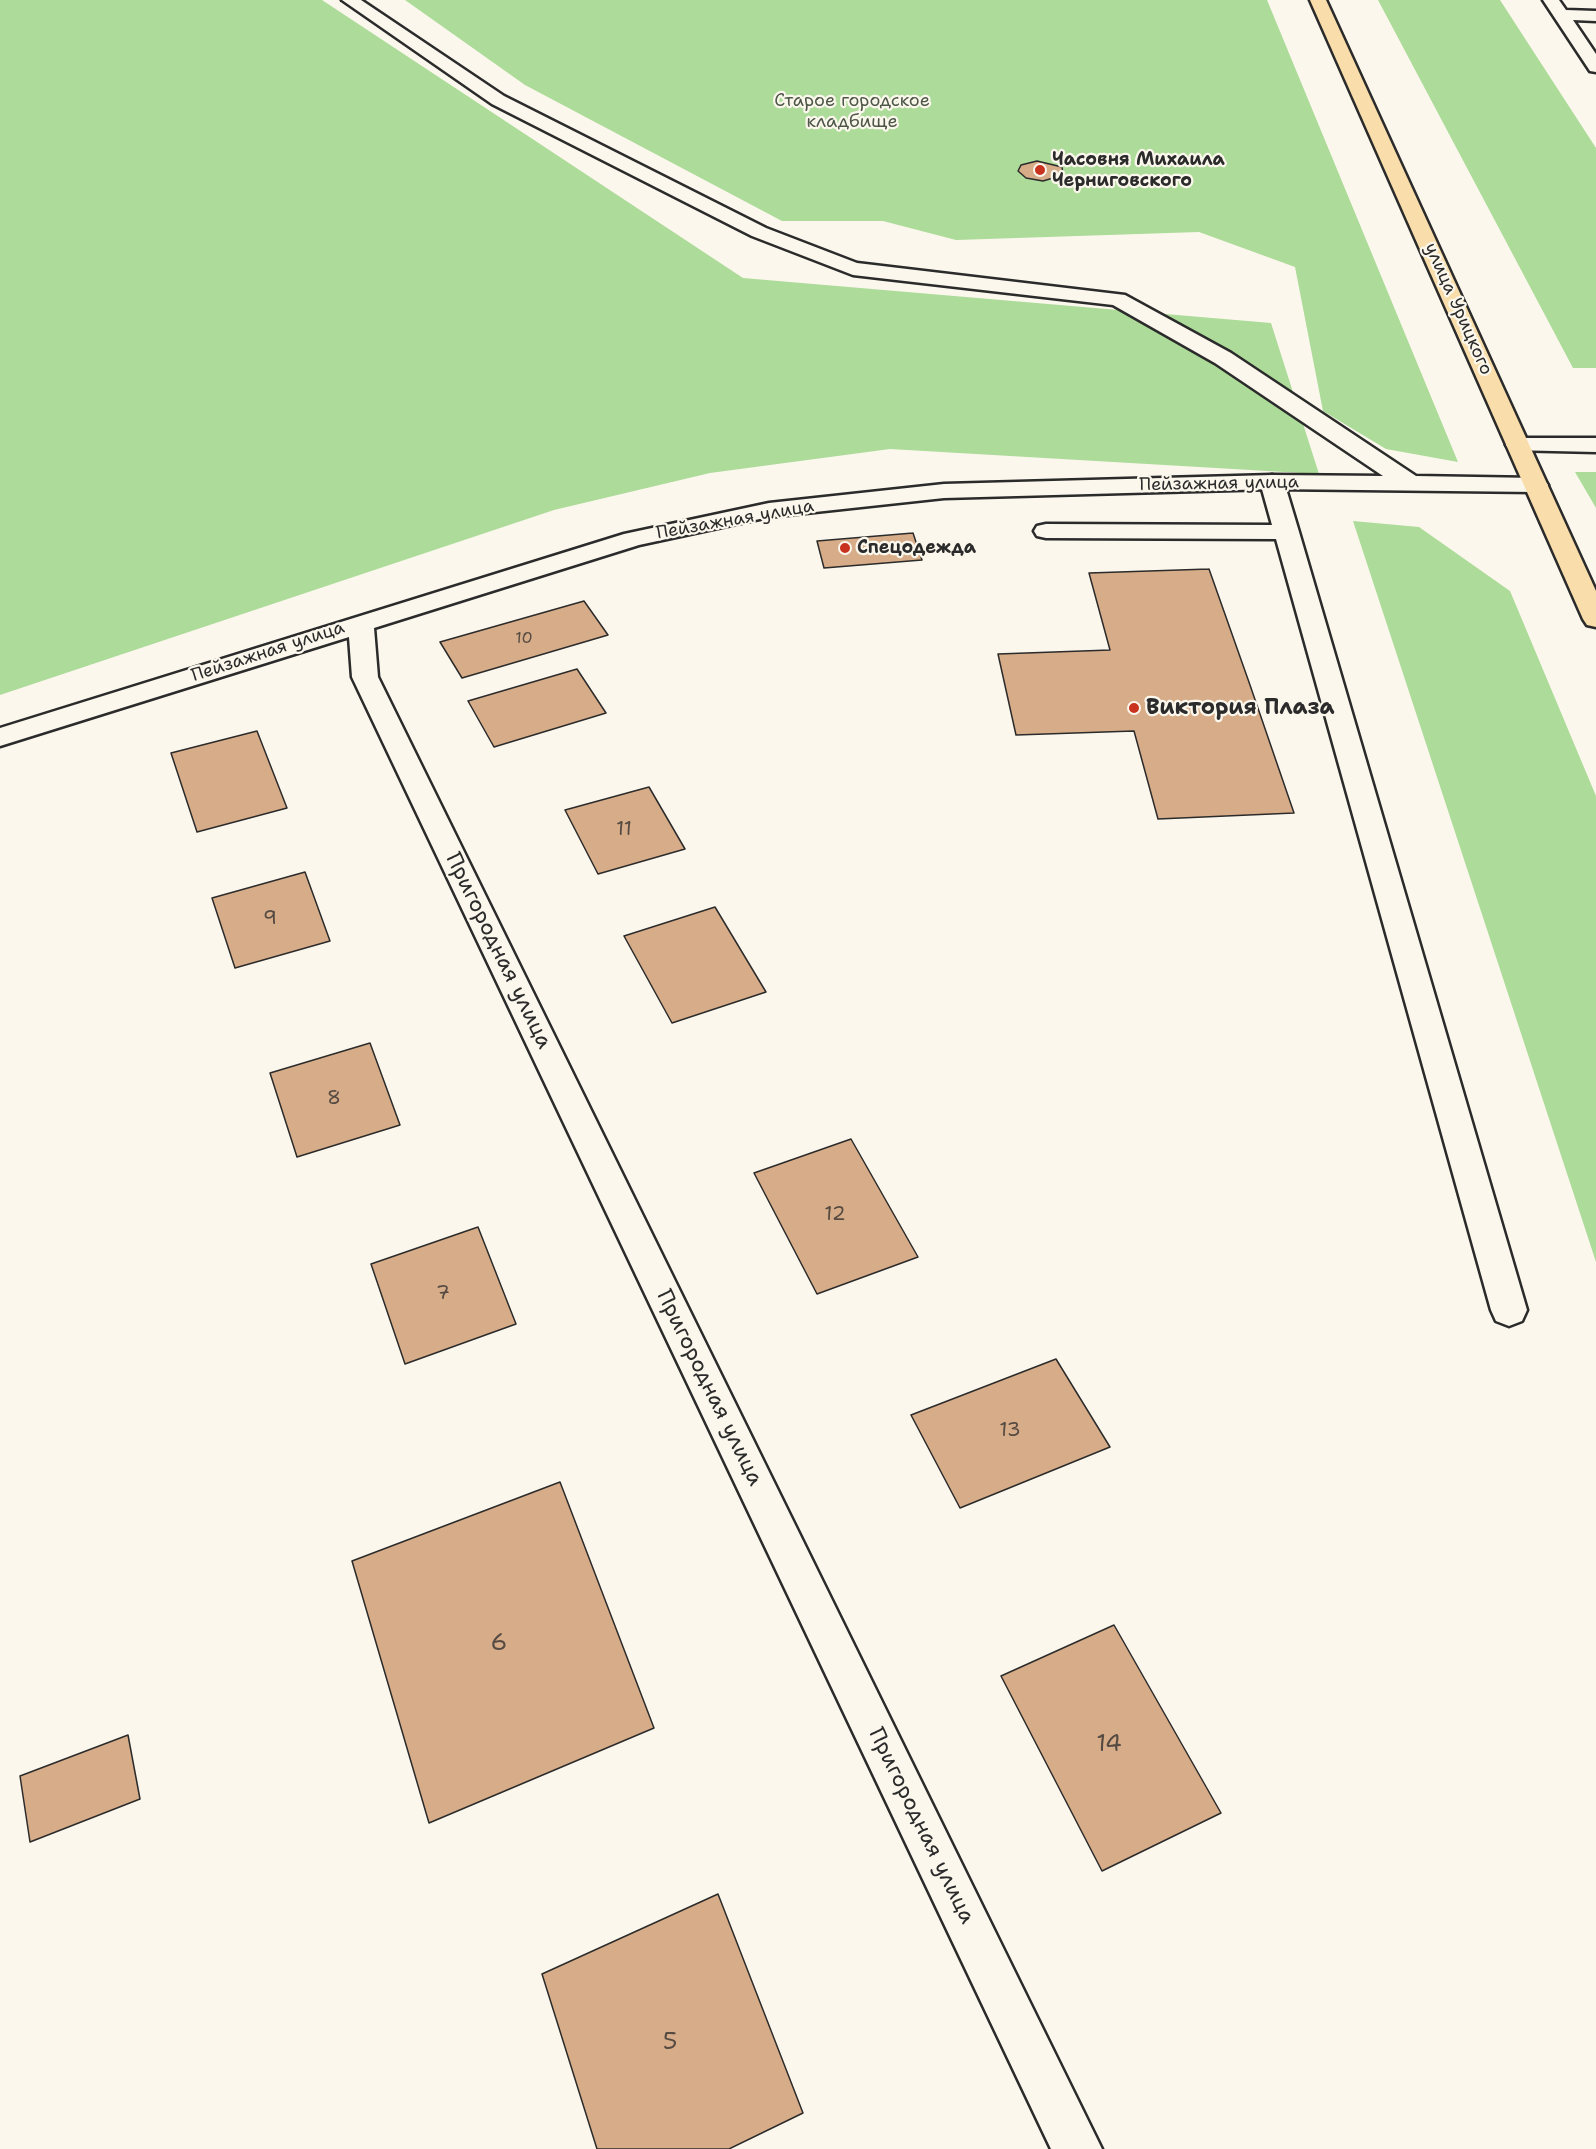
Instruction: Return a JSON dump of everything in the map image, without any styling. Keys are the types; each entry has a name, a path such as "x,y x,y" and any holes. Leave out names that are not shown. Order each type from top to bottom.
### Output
{"main road":[{"name":"улица Урицкого","path":"1318,0 1596,619"}],"street":[{"path":"350,0 498,100 759,232 843,265 854,269 1118,298 1223,358 1408,482"},
{"path":"1551,0 1596,67"},
{"path":"1562,15 1596,15"},
{"path":"1518,445 1596,445"},
{"path":"1272,482 1509,1310"},
{"name":"Пейзажная улица","path":"0,737 633,538 769,510 944,491 1272,482 1536,485"},
{"path":"1046,531 1287,532"},
{"name":"Пригородная улица","path":"361,623 365,677 1077,2149"}],"green space":[{"path":"0,0 322,0 743,278 1271,323 1319,474 890,449 710,473 554,510 0,695"},
{"name":"Старое городское кладбище","path":"405,0 1267,0 1458,462 1386,449 1323,411 1295,267 1199,232 956,240 883,221 782,221 525,85"},
{"path":"1378,0 1500,0 1596,148 1596,368 1573,368"},
{"path":"1575,472 1596,472 1596,508"},
{"path":"1353,521 1419,527 1510,591 1596,796 1596,1262"}],"building":[{"name":"Часовня Михаила Черниговского","path":"1037,161 1062,167 1063,175 1043,181 1026,178 1018,171 1021,165"},
{"path":"913,533 922,560 824,568 817,541"},
{"name":"Виктория Плаза","path":"1209,569 1294,813 1158,819 1134,731 1016,735 998,654 1110,650 1089,573"},
{"path":"584,601 608,635 462,678 440,642"},
{"path":"577,669 606,713 494,747 468,701"},
{"path":"257,731 287,808 197,832 171,753"},
{"path":"649,787 685,849 598,874 565,810"},
{"path":"305,872 330,941 235,968 212,898"},
{"path":"715,907 766,992 672,1023 624,936"},
{"path":"370,1043 400,1125 297,1157 270,1073"},
{"path":"851,1139 918,1257 817,1294 754,1173"},
{"path":"478,1227 516,1324 405,1364 371,1264"},
{"path":"1056,1359 1110,1447 960,1508 911,1415"},
{"path":"560,1482 654,1728 429,1823 352,1561"},
{"path":"1114,1625 1221,1813 1102,1871 1001,1676"},
{"path":"128,1735 140,1799 30,1842 20,1776"},
{"path":"718,1894 803,2113 729,2149 597,2149 542,1974"}],"place":[{"name":"Часовня Михаила Черниговского","path":"1040,170"},
{"name":"Спецодежда","path":"845,548"},
{"name":"Виктория Плаза","path":"1134,708"}]}
